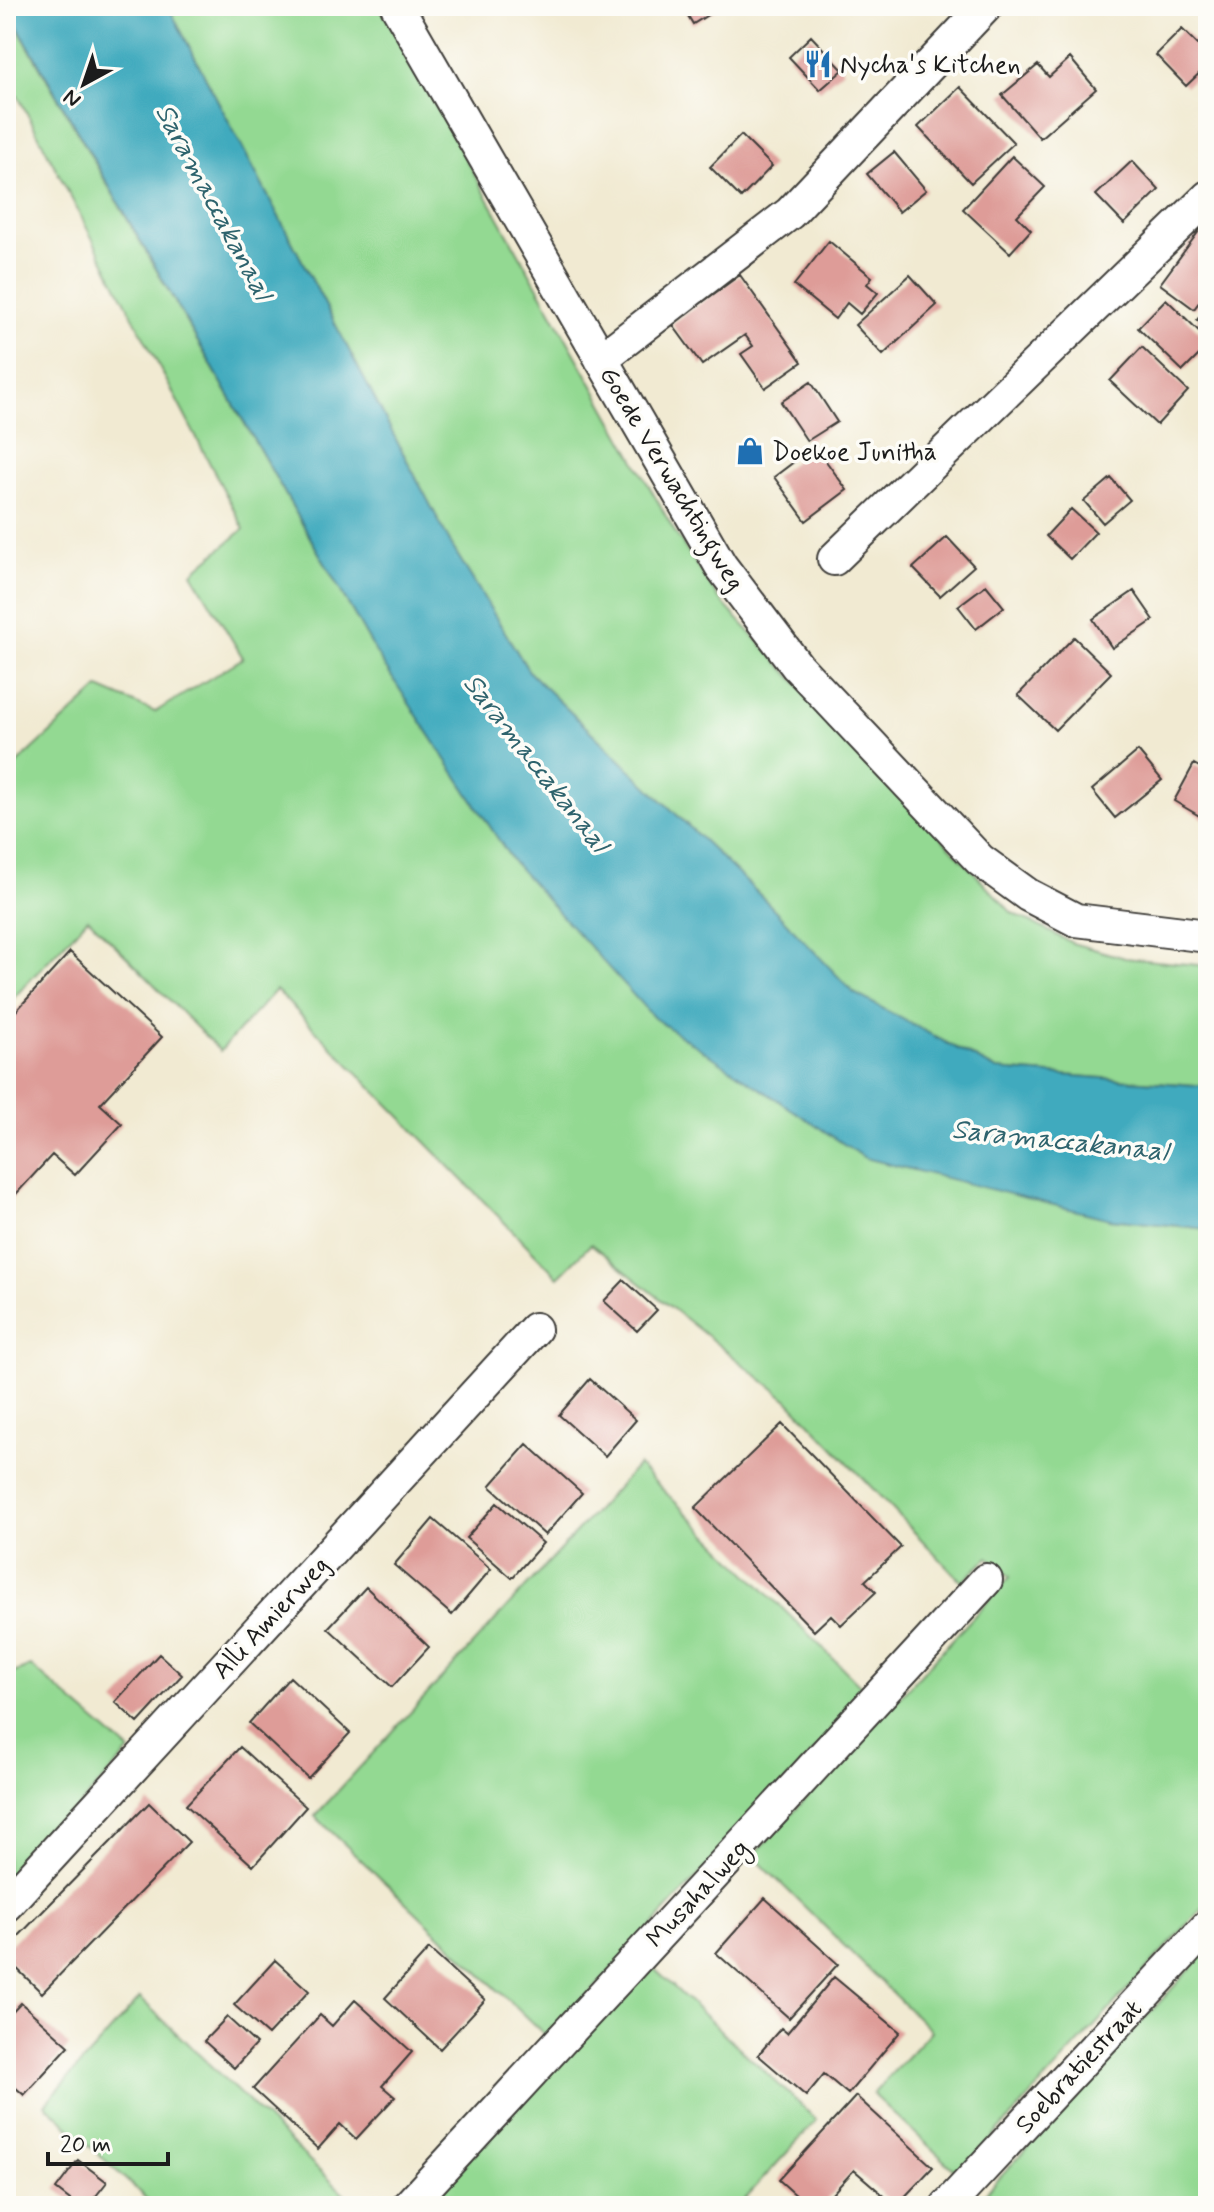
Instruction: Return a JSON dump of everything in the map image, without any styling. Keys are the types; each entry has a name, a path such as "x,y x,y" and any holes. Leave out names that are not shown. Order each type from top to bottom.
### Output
{"street":[{"name":"Goede Verwachtingweg","path":"397,6 721,566 797,666 980,860 1028,895 1076,920 1208,936"},
{"path":"601,359 790,213 986,6"},
{"path":"834,559 1208,197"},
{"name":"Alli Amierweg","path":"6,1905 535,1329"},
{"name":"Musahalweg","path":"408,2206 986,1580"},
{"name":"Soebratiestraat","path":"947,2206 1208,1926"}],"green space":[{"path":"168,6 380,6 676,534 719,599 1011,912 1072,943 1125,958 1208,966 1208,1086 997,1070 853,993 765,900 530,673 452,546"},
{"path":"6,8 378,656 514,863 1110,1219 1208,1229 1208,1902 959,2174 873,2094 931,2031 753,1856 1010,1577 989,1557 962,1582 788,1400 591,1244 558,1277 276,990 220,1051 88,918 6,1006 6,774 99,688 155,712 243,658 192,573 244,529 18,96 6,97"},
{"path":"638,1465 868,1693 548,2038 315,1816"},
{"path":"31,1666 130,1751 6,1885 6,1676"},
{"path":"1208,1949 1208,2206 974,2206"},
{"path":"648,1963 817,2120 738,2206 425,2206"},
{"path":"140,1998 357,2206 154,2206 45,2104"}],"water":[{"name":"Saramaccakanaal","path":"6,6 168,6 452,546 530,673 765,900 854,993 997,1070 1208,1086 1208,1229 1110,1219 865,1158 654,1018 514,863 378,656"}],"building":[{"path":"682,6 722,6 693,24"},
{"path":"1182,29 1208,55 1208,65 1186,86 1156,55"},
{"path":"811,36 843,70 820,90 789,57"},
{"path":"1070,58 1096,89 1040,138 1002,95 1038,65 1049,77"},
{"path":"960,87 1014,143 971,183 918,127"},
{"path":"741,135 772,166 741,198 710,167"},
{"path":"894,152 926,190 899,212 867,174"},
{"path":"1012,156 1045,187 1017,216 1031,230 1010,253 963,209"},
{"path":"1132,161 1159,190 1124,224 1096,195"},
{"path":"1202,227 1208,231 1208,290 1194,309 1160,284"},
{"path":"829,241 872,277 867,284 878,293 860,314 847,303 835,319 794,285"},
{"path":"740,275 802,362 765,388 741,354 753,346 745,335 702,365 672,324"},
{"path":"910,275 937,305 883,355 855,325"},
{"path":"1166,299 1208,340 1208,346 1183,371 1138,328"},
{"path":"1208,305 1208,328 1197,320"},
{"path":"1142,347 1188,391 1157,425 1110,381"},
{"path":"811,382 837,422 807,441 781,402"},
{"path":"815,446 847,490 806,521 774,477"},
{"path":"1111,478 1130,500 1103,523 1084,501"},
{"path":"1071,509 1096,532 1070,559 1046,536"},
{"path":"947,537 974,566 940,596 913,568"},
{"path":"986,585 1004,607 976,629 958,606"},
{"path":"1134,591 1154,620 1112,648 1093,619"},
{"path":"1074,637 1111,673 1055,730 1018,695"},
{"path":"1138,751 1162,780 1115,818 1092,790"},
{"path":"1194,764 1208,772 1208,821 1174,801"},
{"path":"70,952 162,1037 100,1104 122,1124 75,1175 52,1155 6,1205 6,1022"},
{"path":"624,1280 657,1310 637,1331 604,1301"},
{"path":"590,1379 636,1420 605,1456 559,1415"},
{"path":"782,1424 901,1547 865,1581 876,1592 841,1625 831,1615 814,1631 695,1508"},
{"path":"527,1444 582,1493 545,1535 490,1486"},
{"path":"497,1503 543,1543 512,1578 466,1538"},
{"path":"433,1519 491,1569 452,1615 394,1565"},
{"path":"366,1587 429,1647 392,1687 328,1628"},
{"path":"159,1654 182,1675 138,1723 115,1702"},
{"path":"290,1677 350,1733 308,1778 249,1723"},
{"path":"240,1747 306,1807 253,1866 186,1805"},
{"path":"149,1803 189,1842 42,1993 6,1958 6,1949"},
{"path":"765,1898 838,1964 789,2018 716,1953"},
{"path":"429,1949 485,2000 440,2049 385,1998"},
{"path":"275,1960 309,1991 268,2035 234,2005"},
{"path":"834,1977 900,2032 848,2094 824,2074 806,2096 758,2055 781,2028 787,2033"},
{"path":"355,2000 412,2052 382,2086 395,2097 356,2139 340,2124 318,2149 253,2089 320,2015 332,2026"},
{"path":"21,2003 69,2046 24,2095 6,2079 6,2019"},
{"path":"227,2017 256,2044 234,2068 204,2041"},
{"path":"856,2096 933,2167 896,2206 854,2170 821,2206 808,2206 779,2180"},
{"path":"78,2160 107,2182 88,2206 78,2206 56,2189"}],"place":[{"name":"Nycha's Kitchen","path":"818,64"},
{"name":"Doekoe Junitha","path":"750,451"}]}
